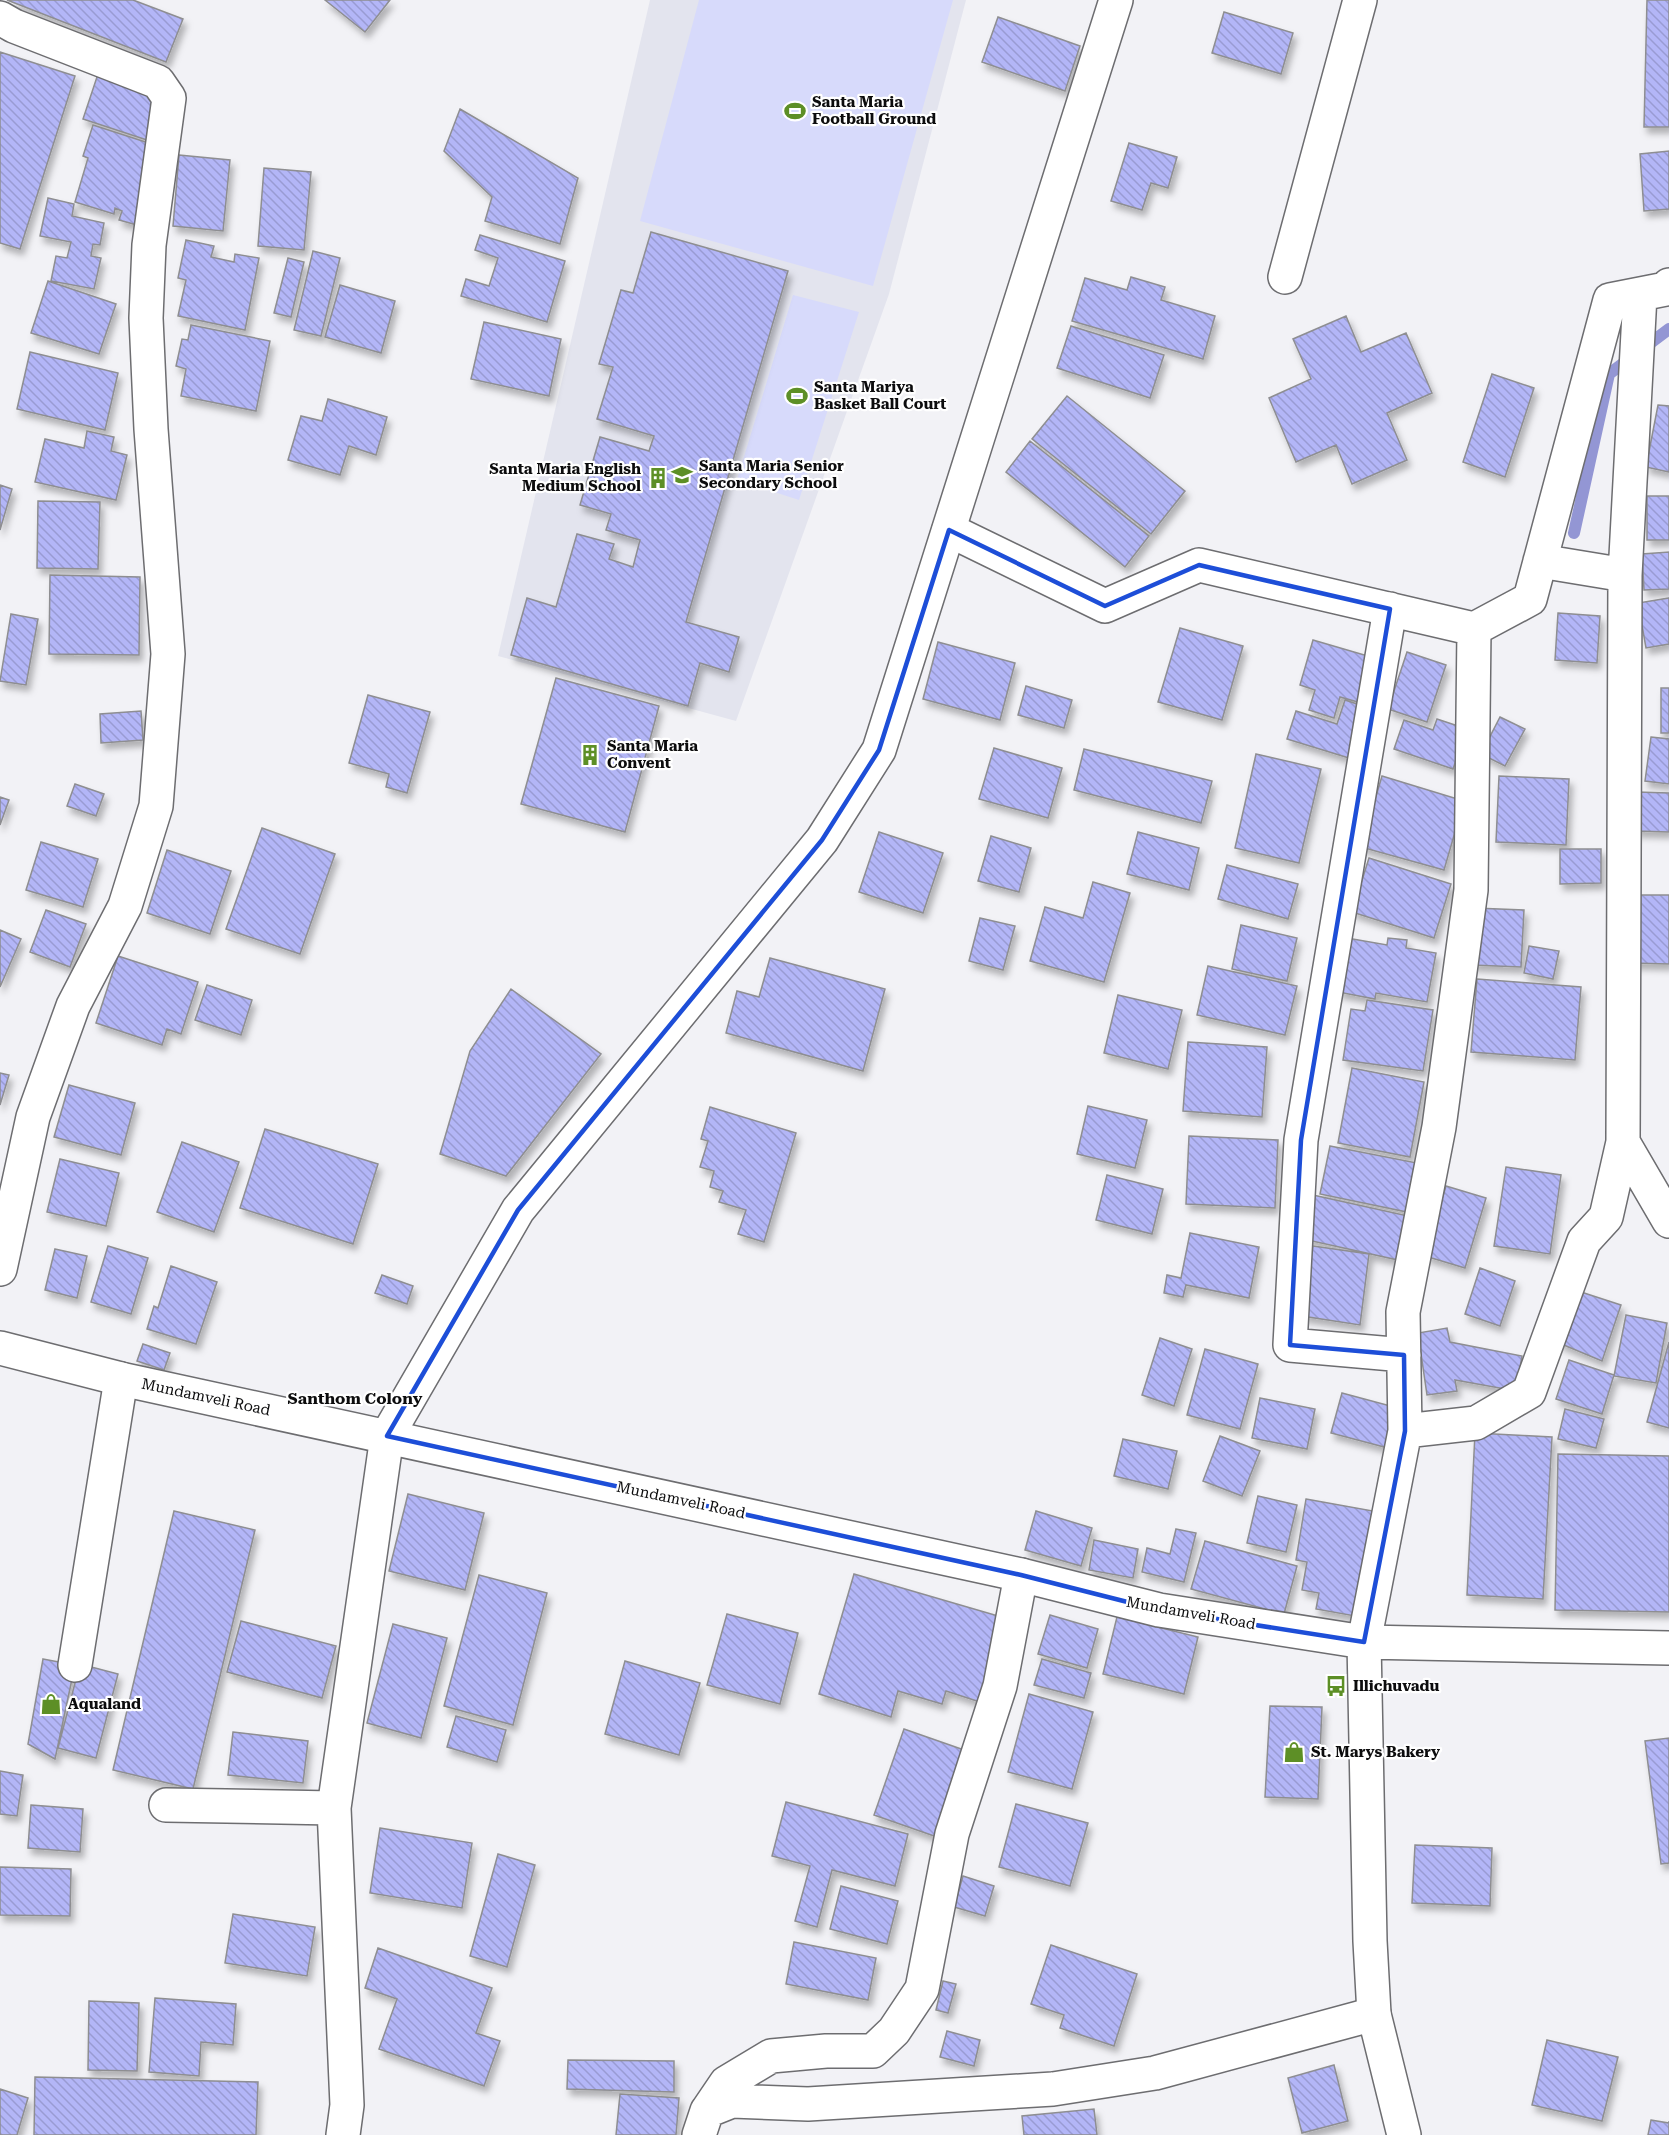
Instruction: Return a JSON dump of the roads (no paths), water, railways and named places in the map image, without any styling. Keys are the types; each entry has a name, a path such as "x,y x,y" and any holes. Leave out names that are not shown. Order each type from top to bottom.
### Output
{"street":[{"path":"343,2135 347,2105 334,1808 387,1436 518,1210 822,840 879,750 1116,0"},
{"path":"1285,277 1360,0"},
{"path":"0,18 14,26 158,82 169,98 149,245 146,318 151,429 168,654 156,806 125,906 73,1006 33,1117 0,1269"},
{"path":"949,530 1105,606 1199,565 1474,629 1530,599 1610,300 1654,290 1625,576 1623,1142 1606,1217 1584,1241 1529,1392 1476,1423 1405,1431"},
{"path":"1540,561 1625,576"},
{"path":"1390,609 1301,1140 1290,1345 1404,1355"},
{"path":"1404,2135 1374,2014 1370,1941 1364,1642 1405,1431 1403,1312 1439,1127 1471,890 1474,629"},
{"path":"1623,1142 1669,1221"},
{"name":"Mundamveli Road","path":"0,1348 121,1379 1021,1575 1160,1610 1364,1642 1669,1648"},
{"path":"75,1665 121,1379"},
{"path":"703,2123 726,2083 771,2056 826,2051 873,2051 894,2031 922,1989 952,1834 999,1686 1021,1575"},
{"path":"166,1805 334,1808"},
{"path":"703,2123 732,2102 808,2104 1053,2089 1155,2073 1374,2014"}],"waterway":[{"path":"1574,533 1609,374 1669,329"}],"place":[{"name":"Santa Maria Football Ground","path":"795,111"},
{"name":"Santa Mariya Basket Ball Court","path":"797,396"},
{"name":"Santa Maria Senior Secondary School","path":"682,475"},
{"name":"Santa Maria English Medium School","path":"658,478"},
{"name":"Santa Maria Convent","path":"590,755"},
{"name":"Illichuvadu","path":"1336,1686"},
{"name":"Aqualand","path":"51,1704"},
{"name":"St. Marys Bakery","path":"1294,1752"}],"district":[{"name":"Santhom Colony","path":"355,1398"}]}
